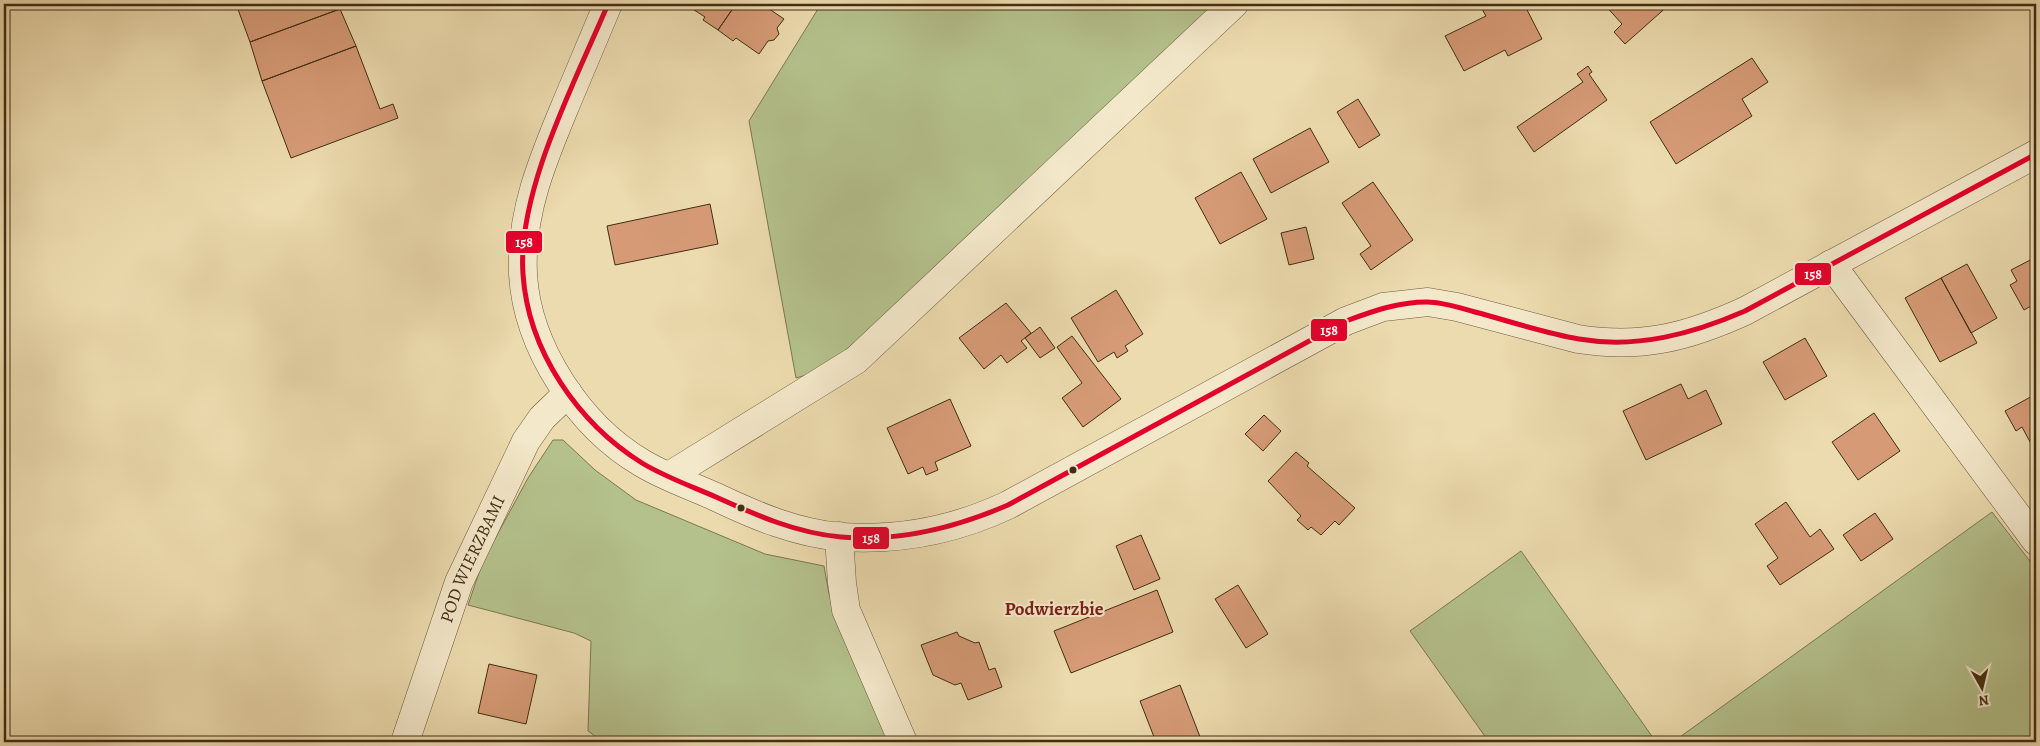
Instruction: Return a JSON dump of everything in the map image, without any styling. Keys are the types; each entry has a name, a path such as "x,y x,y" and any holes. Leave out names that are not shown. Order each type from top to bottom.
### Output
{"street":[{"path":"608,4 548,147 530,198 524,236 523,275 528,308 537,338 551,368 568,393 588,417 613,441 641,463 776,523 839,536 897,537 948,528 981,518 1346,322 1383,307 1428,302 1457,307 1578,339 1620,344 1647,342 1698,332 1831,264 2036,154"},
{"path":"668,476 856,360 1234,4"},
{"path":"1831,264 2036,541"},
{"name":"POD WIERZBAMI","path":"405,742 464,573 526,441 542,418 568,393"},
{"path":"839,536 846,610 903,742"}],"green space":[{"path":"821,4 1219,4 894,310 820,371 796,378 749,121"},
{"path":"553,440 563,440 595,470 636,500 765,554 824,566 829,594 890,742 603,742 588,731 591,641 574,633 468,605 483,561 528,478"},
{"path":"1992,512 2036,569 2036,742 1673,742"},
{"path":"1521,551 1656,742 1489,742 1410,631"}],"building":[{"path":"236,4 338,4 340,9 250,42"},
{"path":"685,4 736,4 718,30 703,20 705,17"},
{"path":"736,4 762,4 784,19 777,28 779,34 774,40 768,41 759,54 736,38 733,41 718,30"},
{"path":"1493,4 1524,4 1542,39 1508,56 1505,50 1464,71 1445,36 1486,16 1482,9"},
{"path":"1604,4 1670,4 1625,44 1614,32 1622,24"},
{"path":"340,9 356,46 262,81 250,42"},
{"path":"356,46 380,109 393,104 398,118 291,158 262,81"},
{"path":"1752,58 1768,82 1742,99 1752,116 1676,164 1650,122"},
{"path":"1588,66 1592,72 1589,74 1607,100 1534,152 1517,127 1583,82 1577,74"},
{"path":"1358,99 1380,135 1359,148 1337,112"},
{"path":"1310,128 1329,162 1271,193 1253,159"},
{"path":"1241,172 1267,219 1220,244 1195,198"},
{"path":"1373,182 1413,240 1371,270 1360,254 1371,246 1342,203"},
{"path":"710,204 718,244 615,265 607,226"},
{"path":"1306,227 1314,259 1289,265 1281,233"},
{"path":"2036,257 2036,308 2033,310 2031,306 2024,310 2010,285 2017,281 2011,270"},
{"path":"1967,264 1997,318 1971,333 1941,278"},
{"path":"1941,278 1977,343 1940,362 1905,298"},
{"path":"1116,290 1143,334 1125,346 1128,351 1117,358 1114,352 1098,362 1071,318"},
{"path":"1006,303 1031,333 1021,341 1027,348 1007,363 1001,355 984,369 959,338"},
{"path":"1040,327 1055,348 1040,358 1025,338"},
{"path":"1072,336 1121,399 1083,427 1062,398 1082,383 1057,347"},
{"path":"1805,338 1827,376 1785,400 1763,362"},
{"path":"1681,384 1688,399 1706,390 1722,424 1646,460 1623,411"},
{"path":"2036,394 2036,453 2022,427 2016,431 2005,411"},
{"path":"950,399 971,446 935,462 938,470 926,475 923,467 908,474 887,428"},
{"path":"1874,413 1900,451 1858,480 1832,442"},
{"path":"1264,415 1281,431 1263,451 1245,434"},
{"path":"1296,452 1309,463 1307,466 1355,508 1339,525 1335,521 1321,535 1311,527 1308,530 1297,520 1301,516 1268,481"},
{"path":"1786,502 1810,537 1820,529 1834,549 1780,585 1767,566 1778,558 1755,524"},
{"path":"1875,513 1893,539 1861,561 1843,535"},
{"path":"1141,535 1160,579 1134,590 1116,546"},
{"path":"1238,585 1268,634 1246,648 1215,599"},
{"path":"1157,590 1173,632 1071,673 1054,631"},
{"path":"957,632 959,636 975,643 979,642 989,670 995,668 1002,687 968,700 961,683 955,685 933,675 921,645"},
{"path":"489,664 537,675 526,724 478,713"},
{"path":"1180,685 1202,742 1156,742 1140,701"}],"transit line":[{"name":"158","path":"608,4 551,136 529,207 524,242 523,274 527,303 546,357 560,382 597,427 619,447 642,463 678,481 777,522 808,532 841,537 884,537 926,532 947,527 1008,505 1346,321 1386,308 1416,302 1439,303 1553,334 1601,342 1643,341 1684,333 1745,311 2036,154"}],"district":[{"name":"Podwierzbie","path":"1054,608"}]}
